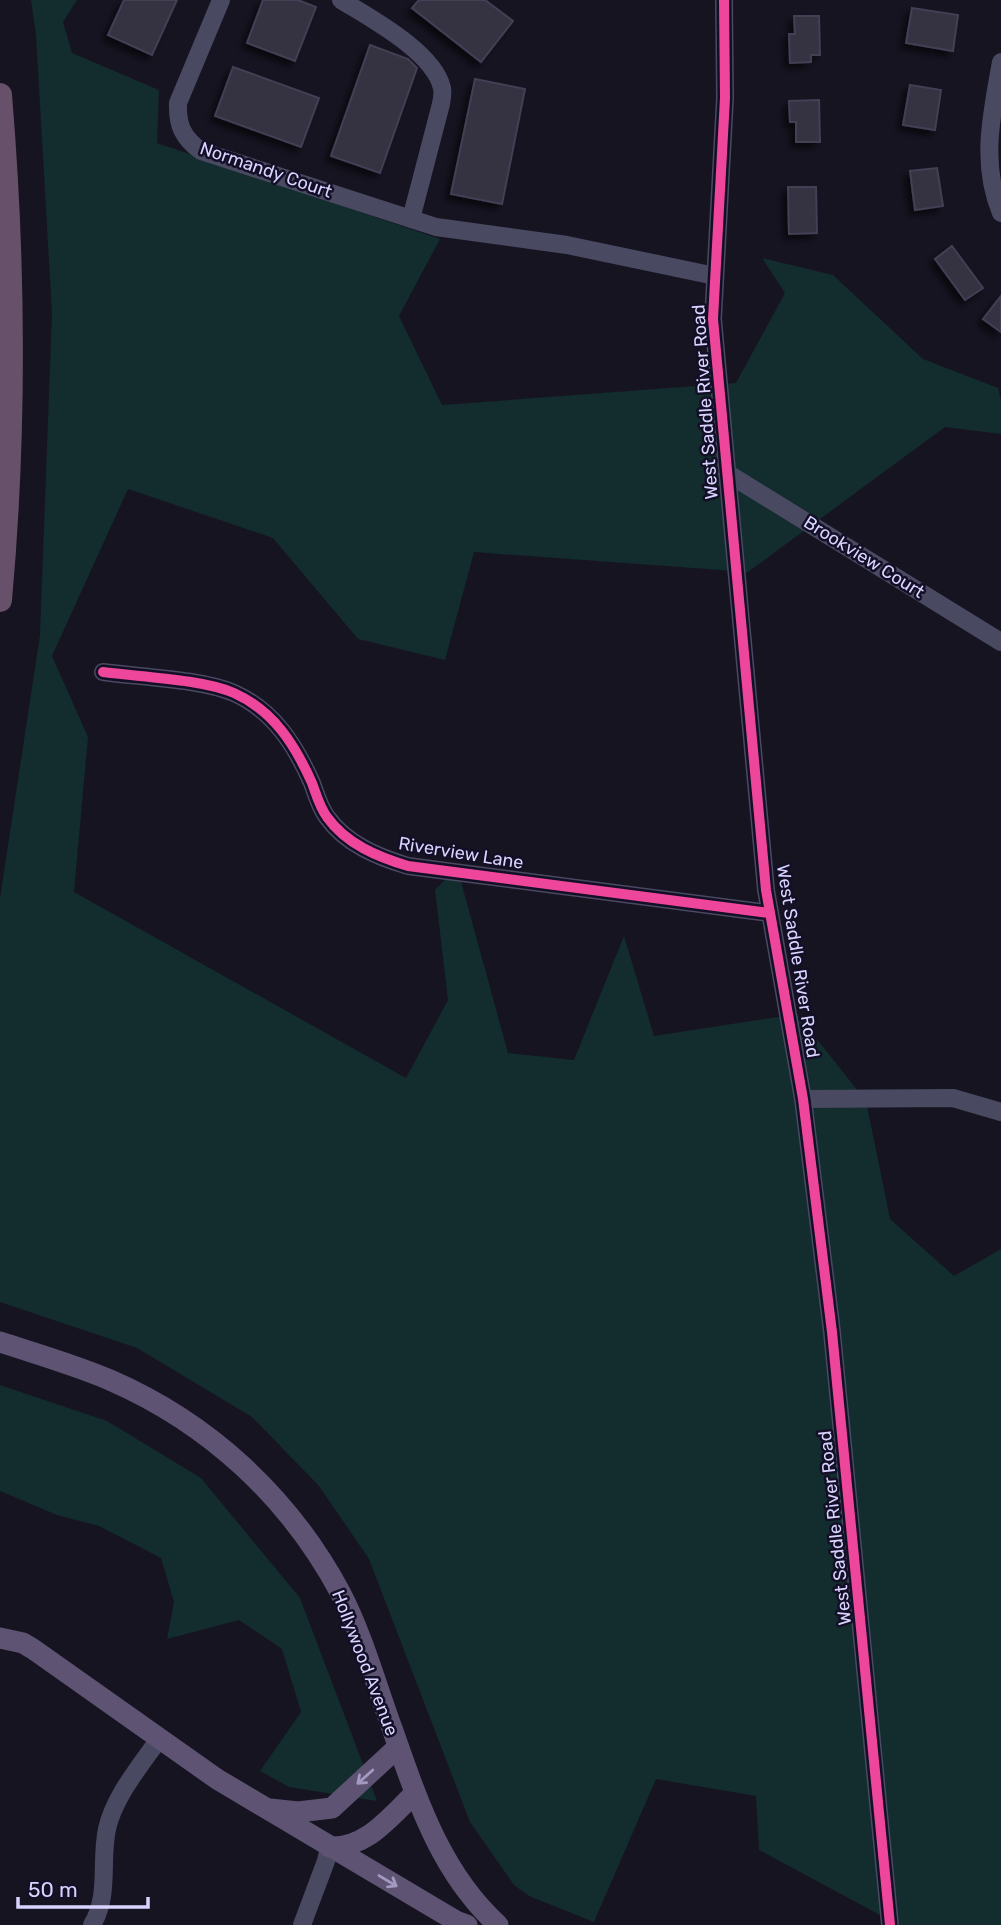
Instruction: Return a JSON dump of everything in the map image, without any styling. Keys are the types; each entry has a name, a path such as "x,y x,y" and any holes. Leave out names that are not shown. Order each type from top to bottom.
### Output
{"highway":[{"path":"0,95 9,248 11,377 7,504 0,600"}],"main road":[{"name":"Hollywood Avenue","path":"0,1342 88,1371 162,1406 217,1443 265,1487 306,1537 341,1594 415,1793 442,1853 471,1897 498,1925"},
{"path":"0,1638 33,1648 217,1779 329,1847 467,1925"},
{"name":"Hollywood Avenue","path":"332,1808 398,1747"},
{"path":"329,1847 348,1847 362,1841 415,1793"},
{"path":"265,1808 298,1812 332,1808 328,1824 329,1847"}],"street":[{"name":"Normandy Court","path":"221,0 178,103 177,119 182,131 189,142 201,151 436,227 567,245 715,276"},
{"path":"341,0 426,59 443,89 411,219"},
{"name":"West Saddle River Road","path":"724,0 725,98 713,319 769,912 803,1099 849,1489 890,1925"},
{"path":"1001,62 988,137 992,187 1001,213"},
{"name":"Brookview Court","path":"727,473 1001,642"},
{"name":"Riverview Lane","path":"103,672 207,685 233,693 251,703 270,716 294,748 326,817 345,836 384,859 408,866 769,912"},
{"path":"803,1099 953,1098 1001,1112"},
{"path":"92,1925 102,1900 107,1826 121,1798 159,1740"},
{"path":"302,1925 329,1847"}],"green space":[{"path":"31,0 77,0 63,22 72,53 159,90 157,143 440,239 399,316 442,405 736,383 785,293 762,258 833,275 923,359 998,388 1001,400 1001,434 945,427 748,572 474,552 445,660 358,639 273,538 128,489 52,656 88,737 74,892 406,1078 448,1000 435,890 457,867 508,1053 574,1060 624,936 654,1036 797,1014 866,1101 890,1219 954,1276 1001,1249 1001,1925 891,1925 891,1921 759,1850 756,1796 656,1779 594,1922 529,1896 514,1885 470,1822 369,1559 319,1486 252,1417 137,1348 0,1302 0,898 40,635 52,313 36,35"},
{"path":"0,1385 107,1421 201,1478 300,1598 377,1801 289,1787 260,1771 301,1712 282,1649 239,1620 167,1639 174,1602 161,1558 99,1526 57,1515 0,1491"}],"building":[{"path":"124,0 177,0 152,55 108,35"},
{"path":"263,0 298,0 316,7 295,61 247,43"},
{"path":"419,0 485,0 513,21 481,62 412,8"},
{"path":"912,8 958,15 953,51 906,43"},
{"path":"794,16 819,16 820,55 811,55 811,62 790,63 789,34 795,34"},
{"path":"370,45 408,59 417,68 380,173 331,156"},
{"path":"233,67 319,98 301,147 215,116"},
{"path":"475,79 525,89 502,204 451,194"},
{"path":"910,85 941,90 935,130 903,125"},
{"path":"819,100 820,142 796,142 796,122 790,122 789,101"},
{"path":"937,168 943,206 915,210 910,171"},
{"path":"788,187 816,187 817,233 789,234"},
{"path":"952,246 983,288 965,300 935,259"},
{"path":"1001,296 1001,332 983,319"}],"cycle path":[{"path":"724,0 725,98 713,319 766,890 803,1099 832,1332 890,1925"},
{"path":"103,672 221,688 248,700 282,730 305,769 327,817 343,835 385,858 408,866 769,913"}]}
